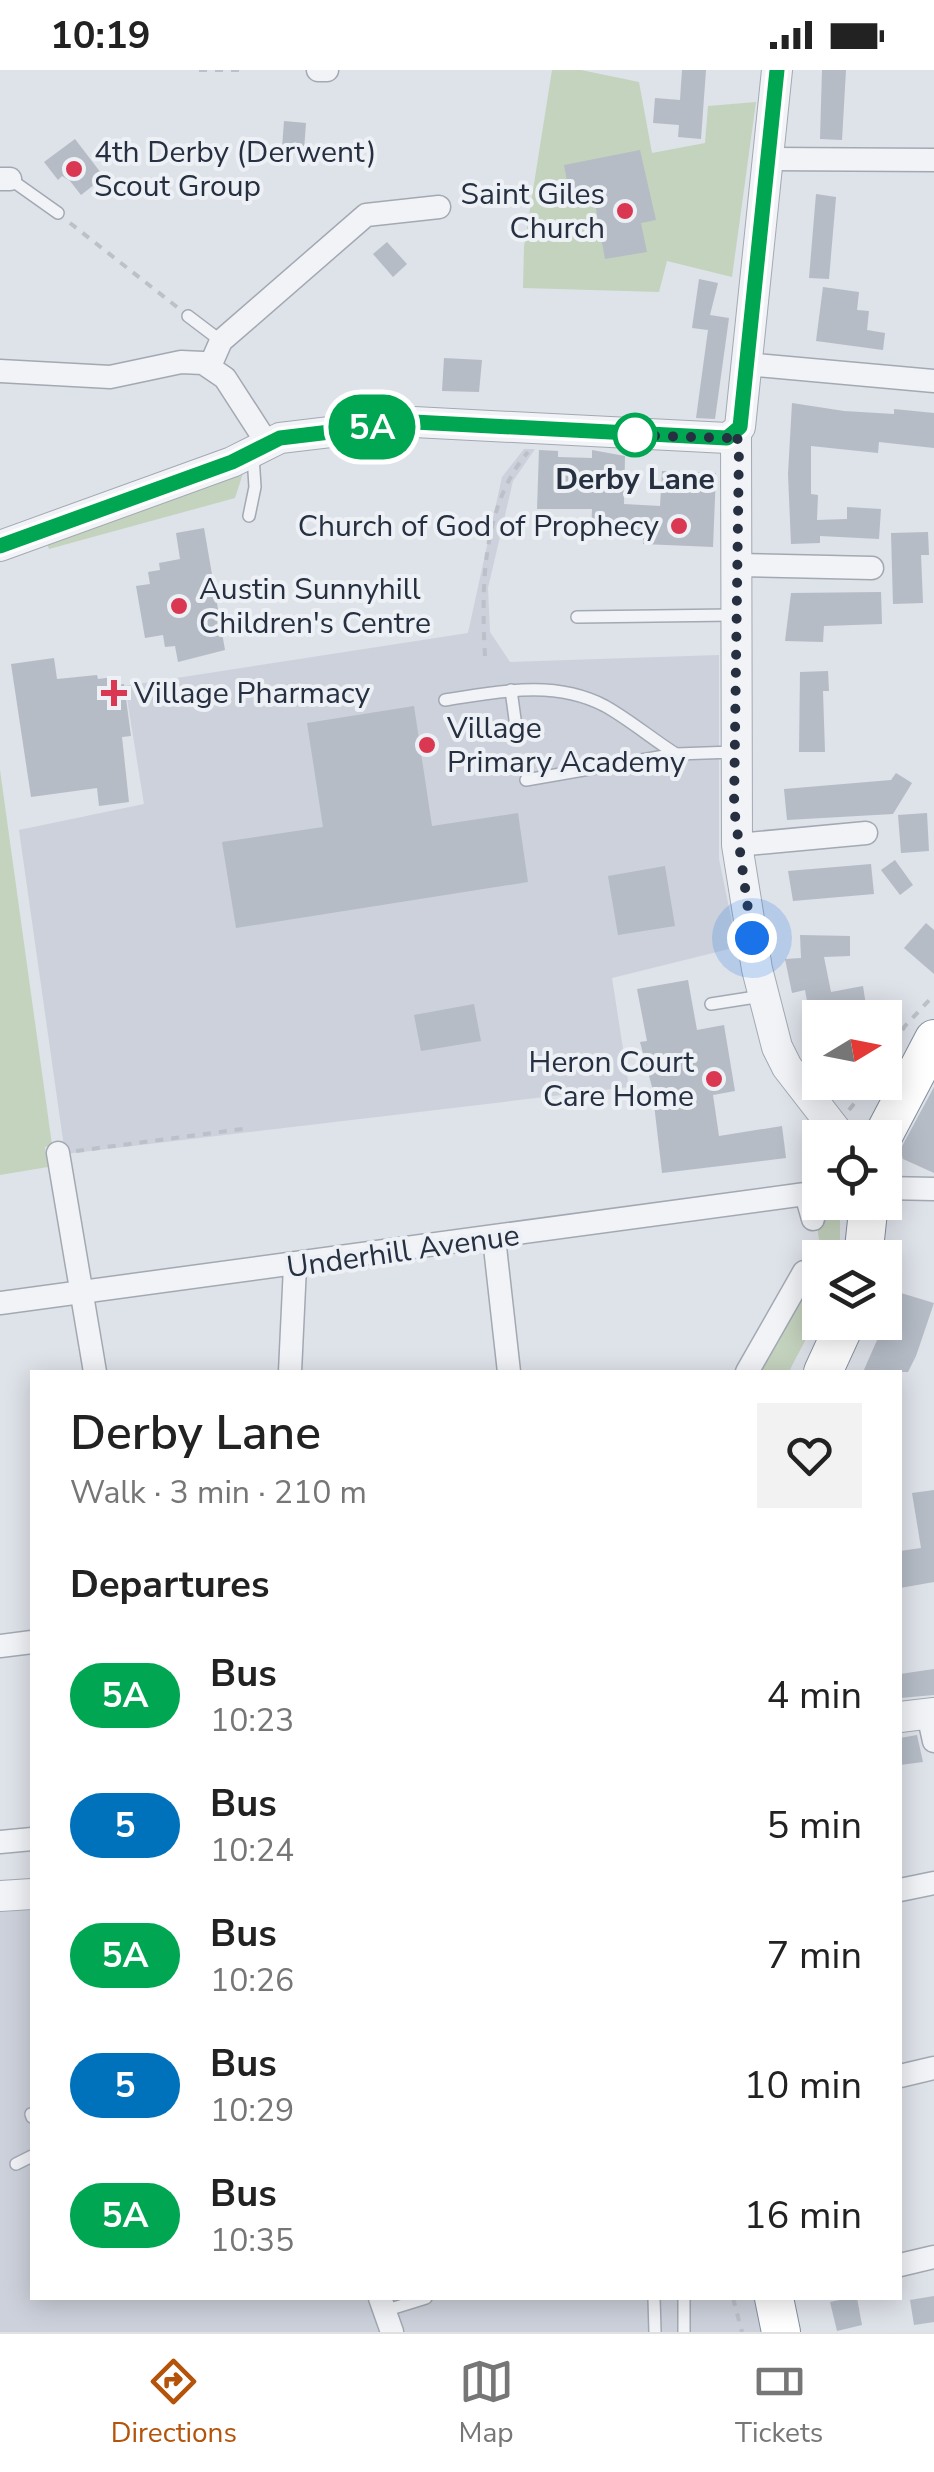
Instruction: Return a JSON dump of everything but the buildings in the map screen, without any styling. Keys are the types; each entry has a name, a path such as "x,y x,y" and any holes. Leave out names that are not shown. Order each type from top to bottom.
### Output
{"highway":[{"path":"891,1120 934,1039"},
{"path":"824,1370 838,1340"},
{"path":"774,2300 781,2332"}],"street":[{"path":"318,70 327,70"},
{"path":"777,70 770,159 736,432 736,845 762,996 787,1067 828,1120"},
{"path":"770,159 934,160"},
{"path":"210,366 221,341 366,215 438,207"},
{"path":"1,379 110,378 180,362 210,366 225,378 259,448"},
{"path":"744,364 934,381"},
{"path":"0,546 259,448 414,422 727,438 736,432"},
{"path":"736,565 872,568"},
{"path":"736,845 866,833"},
{"path":"58,1154 95,1370"},
{"path":"902,1188 934,1189"},
{"name":"Underhill Avenue","path":"0,1303 296,1266 802,1194"},
{"path":"494,1238 509,1370"},
{"path":"290,1370 296,1266"},
{"path":"747,1370 802,1275"},
{"path":"0,1646 30,1642"},
{"path":"0,1842 30,1839"},
{"path":"902,1890 934,1883"},
{"path":"0,1896 30,1894"},
{"path":"902,2076 934,2068"},
{"path":"902,2265 934,2257"}],"lane":[{"path":"5,179 58,213"},
{"path":"188,316 221,341"},
{"path":"249,516 259,448"},
{"path":"578,616 735,615"},
{"path":"445,700 512,690 575,694 603,705 676,754"},
{"path":"512,690 517,734"},
{"path":"526,780 676,754 735,752"},
{"path":"711,1004 762,996"},
{"path":"16,2164 30,2158"},
{"path":"386,2314 421,2300"},
{"path":"654,2300 655,2332"},
{"path":"684,2300 684,2332"}],"path":[{"path":"199,70 240,70"},
{"path":"58,213 188,316"},
{"path":"485,656 485,571 504,480 530,450 532,428"},
{"path":"58,1154 250,1128"},
{"path":"734,2300 742,2332"}],"shaded area":[{"name":"Village Primary Academy","path":"524,449 535,449 513,481 488,588 490,632 510,662 719,655 719,859 737,947 612,978 629,1087 65,1154 19,830 144,804 125,686 468,633 502,477"},
{"path":"30,1910 30,2300 755,2300 762,2332 0,2332 0,1912"}],"green space":[{"path":"552,70 581,70 639,82 652,153 705,143 708,106 756,102 732,277 667,261 659,292 523,288 524,247"},
{"path":"244,470 235,498 49,549 47,544"},
{"path":"0,770 52,1145 45,1147 48,1167 0,1175"},
{"path":"840,1220 840,1240 819,1240 818,1223"},
{"path":"802,1284 805,1340 790,1370 758,1370"}],"bus line":[{"name":"5A","path":"0,546 232,462 280,438 414,422 727,438 740,427 777,70"}],"place":[{"name":"4th Derby (Derwent) Scout Group","path":"74,169"},
{"name":"Saint Giles Church","path":"625,211"},
{"name":"Derby Lane","path":"635,435"},
{"name":"Church of God of Prophecy","path":"679,526"},
{"name":"Austin Sunnyhill Children's Centre","path":"179,606"},
{"name":"Village Pharmacy","path":"114,693"},
{"name":"Village Primary Academy","path":"427,745"},
{"name":"Heron Court Care Home","path":"714,1079"}],"route":[{"path":"635,435 627,435 727,438 736,432 739,446 734,808 736,845 752,938"}]}
